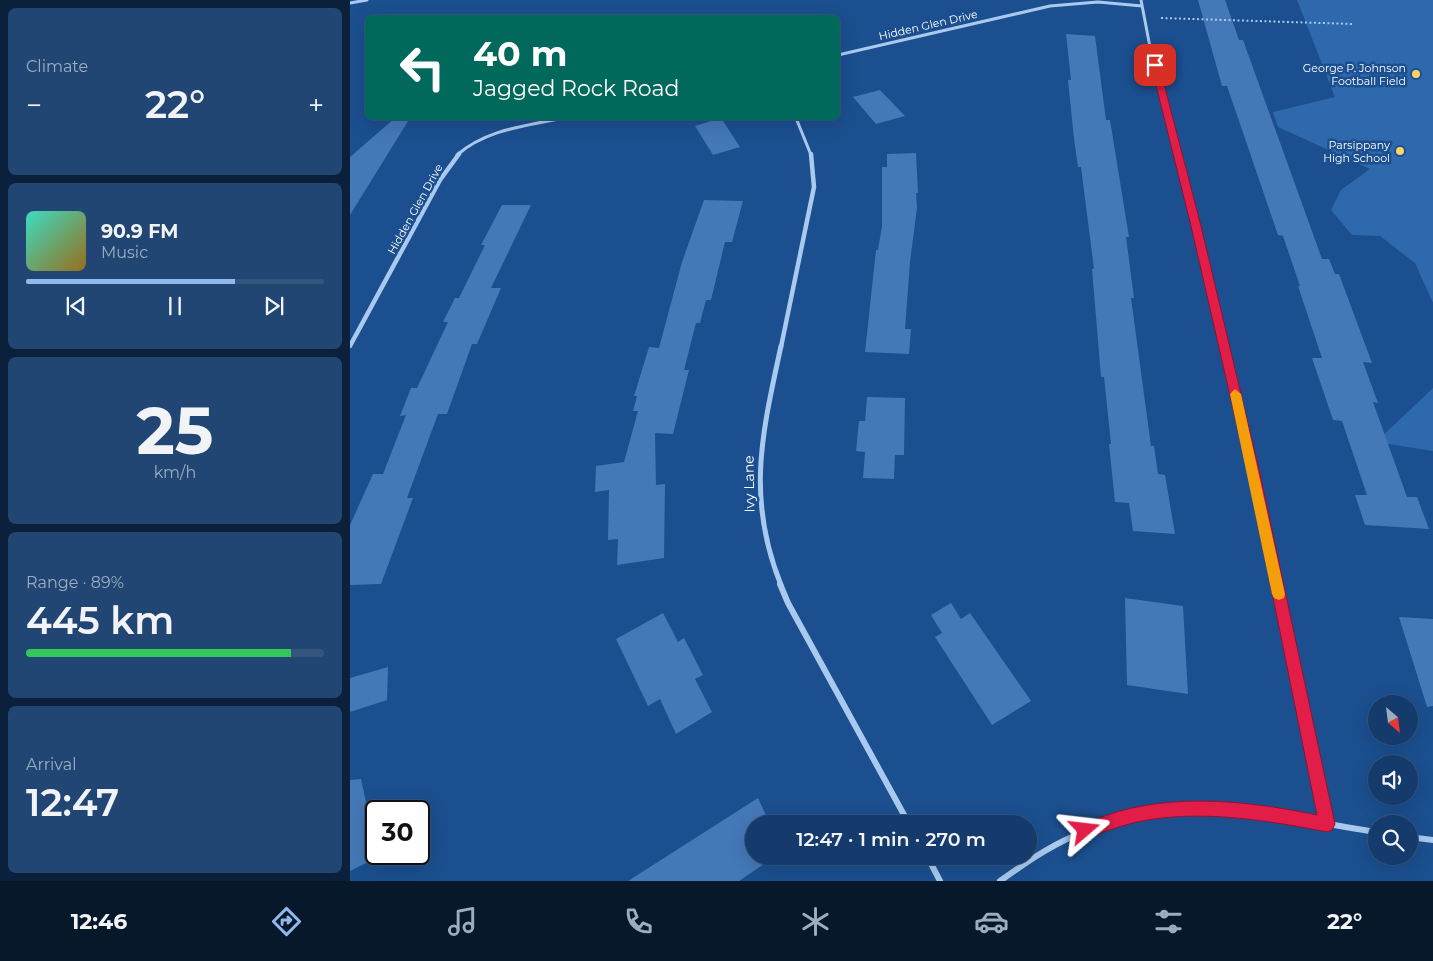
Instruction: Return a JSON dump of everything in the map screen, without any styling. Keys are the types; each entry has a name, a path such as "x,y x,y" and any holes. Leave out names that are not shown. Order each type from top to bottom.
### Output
{"street":[{"path":"350,3 367,0"},
{"name":"Hidden Glen Drive","path":"840,54 1050,6 1098,2 1141,3"},
{"path":"1141,3 1254,474 1327,824"},
{"name":"Hidden Glen Drive","path":"350,346 440,180 454,158 486,138 505,131 554,120"},
{"name":"Ivy Lane","path":"797,120 811,149 814,164 814,187 763,431 759,474 763,524 772,563 788,603 904,815"},
{"path":"1000,881 1038,854 1085,830 1137,814 1192,808 1277,814 1368,831"},
{"path":"1418,838 1433,840"},
{"path":"932,865 940,881"}],"path":[{"path":"1160,18 1353,24"}],"shaded area":[{"name":"Parsippany High School","path":"1297,0 1433,0 1433,303 1415,263 1380,236 1352,235 1331,210 1341,190 1370,169 1278,127 1273,112 1335,97"},
{"path":"1433,388 1433,451 1376,442"}],"building":[{"path":"1198,0 1225,0 1239,40 1243,40 1322,259 1329,259 1335,274 1339,274 1372,363 1363,362 1378,403 1373,402 1407,497 1417,497 1429,529 1365,525 1355,495 1367,495 1342,421 1333,420 1312,358 1322,358 1298,286 1300,286 1283,236 1278,235 1227,86 1222,86"},
{"path":"1066,34 1095,36 1106,120 1110,120 1129,237 1126,237 1134,298 1131,298 1151,446 1154,446 1158,474 1165,475 1175,534 1133,531 1129,503 1115,502 1104,377 1101,377 1092,269 1094,269 1081,167 1078,167 1074,139 1068,80 1071,80"},
{"path":"880,90 905,116 876,124 853,97"},
{"path":"393,120 409,120 350,215 350,157"},
{"path":"714,120 722,120 740,147 713,155 695,126"},
{"path":"916,153 918,193 916,193 917,208 910,262 905,329 911,329 909,354 865,352 876,250 878,250 882,226 882,167 887,167 887,154"},
{"path":"704,200 743,201 732,242 725,242 711,300 706,300 700,323 696,323 684,370 689,370 673,434 655,433 656,485 665,484 664,558 617,565 618,539 608,540 609,490 595,492 596,466 624,462 638,411 633,411 637,396 634,396 649,347 659,348 682,262"},
{"path":"502,205 531,205 491,288 501,288 477,344 472,344 447,414 438,414 407,498 413,498 381,584 350,585 350,525 373,474 383,474 406,415 400,416 411,388 417,388 448,322 443,322 455,298 459,298 485,245 481,245"},
{"path":"867,397 905,398 904,455 895,455 894,479 863,478 865,452 856,451 859,421 865,421"},
{"path":"1125,598 1183,606 1188,694 1127,685"},
{"path":"951,603 961,619 970,613 1031,701 992,725 935,637 942,633 931,615"},
{"path":"663,613 678,642 684,638 703,675 695,679 712,712 676,734 660,699 648,706 616,639"},
{"path":"1399,617 1433,619 1433,706 1427,707"},
{"path":"388,667 387,700 350,712 350,678"},
{"path":"361,779 366,800 365,864 350,871 350,780"},
{"path":"758,798 766,815 745,815 745,865 763,865 739,881 628,881"}],"slow traffic":[{"path":"1235,394 1279,594"}],"place":[{"name":"George P. Johnson Football Field","path":"1416,74"},
{"name":"Parsippany High School","path":"1400,151"}],"route":[{"path":"1085,830 1137,814 1192,808 1277,814 1327,824 1254,474 1196,226 1155,65"}]}
